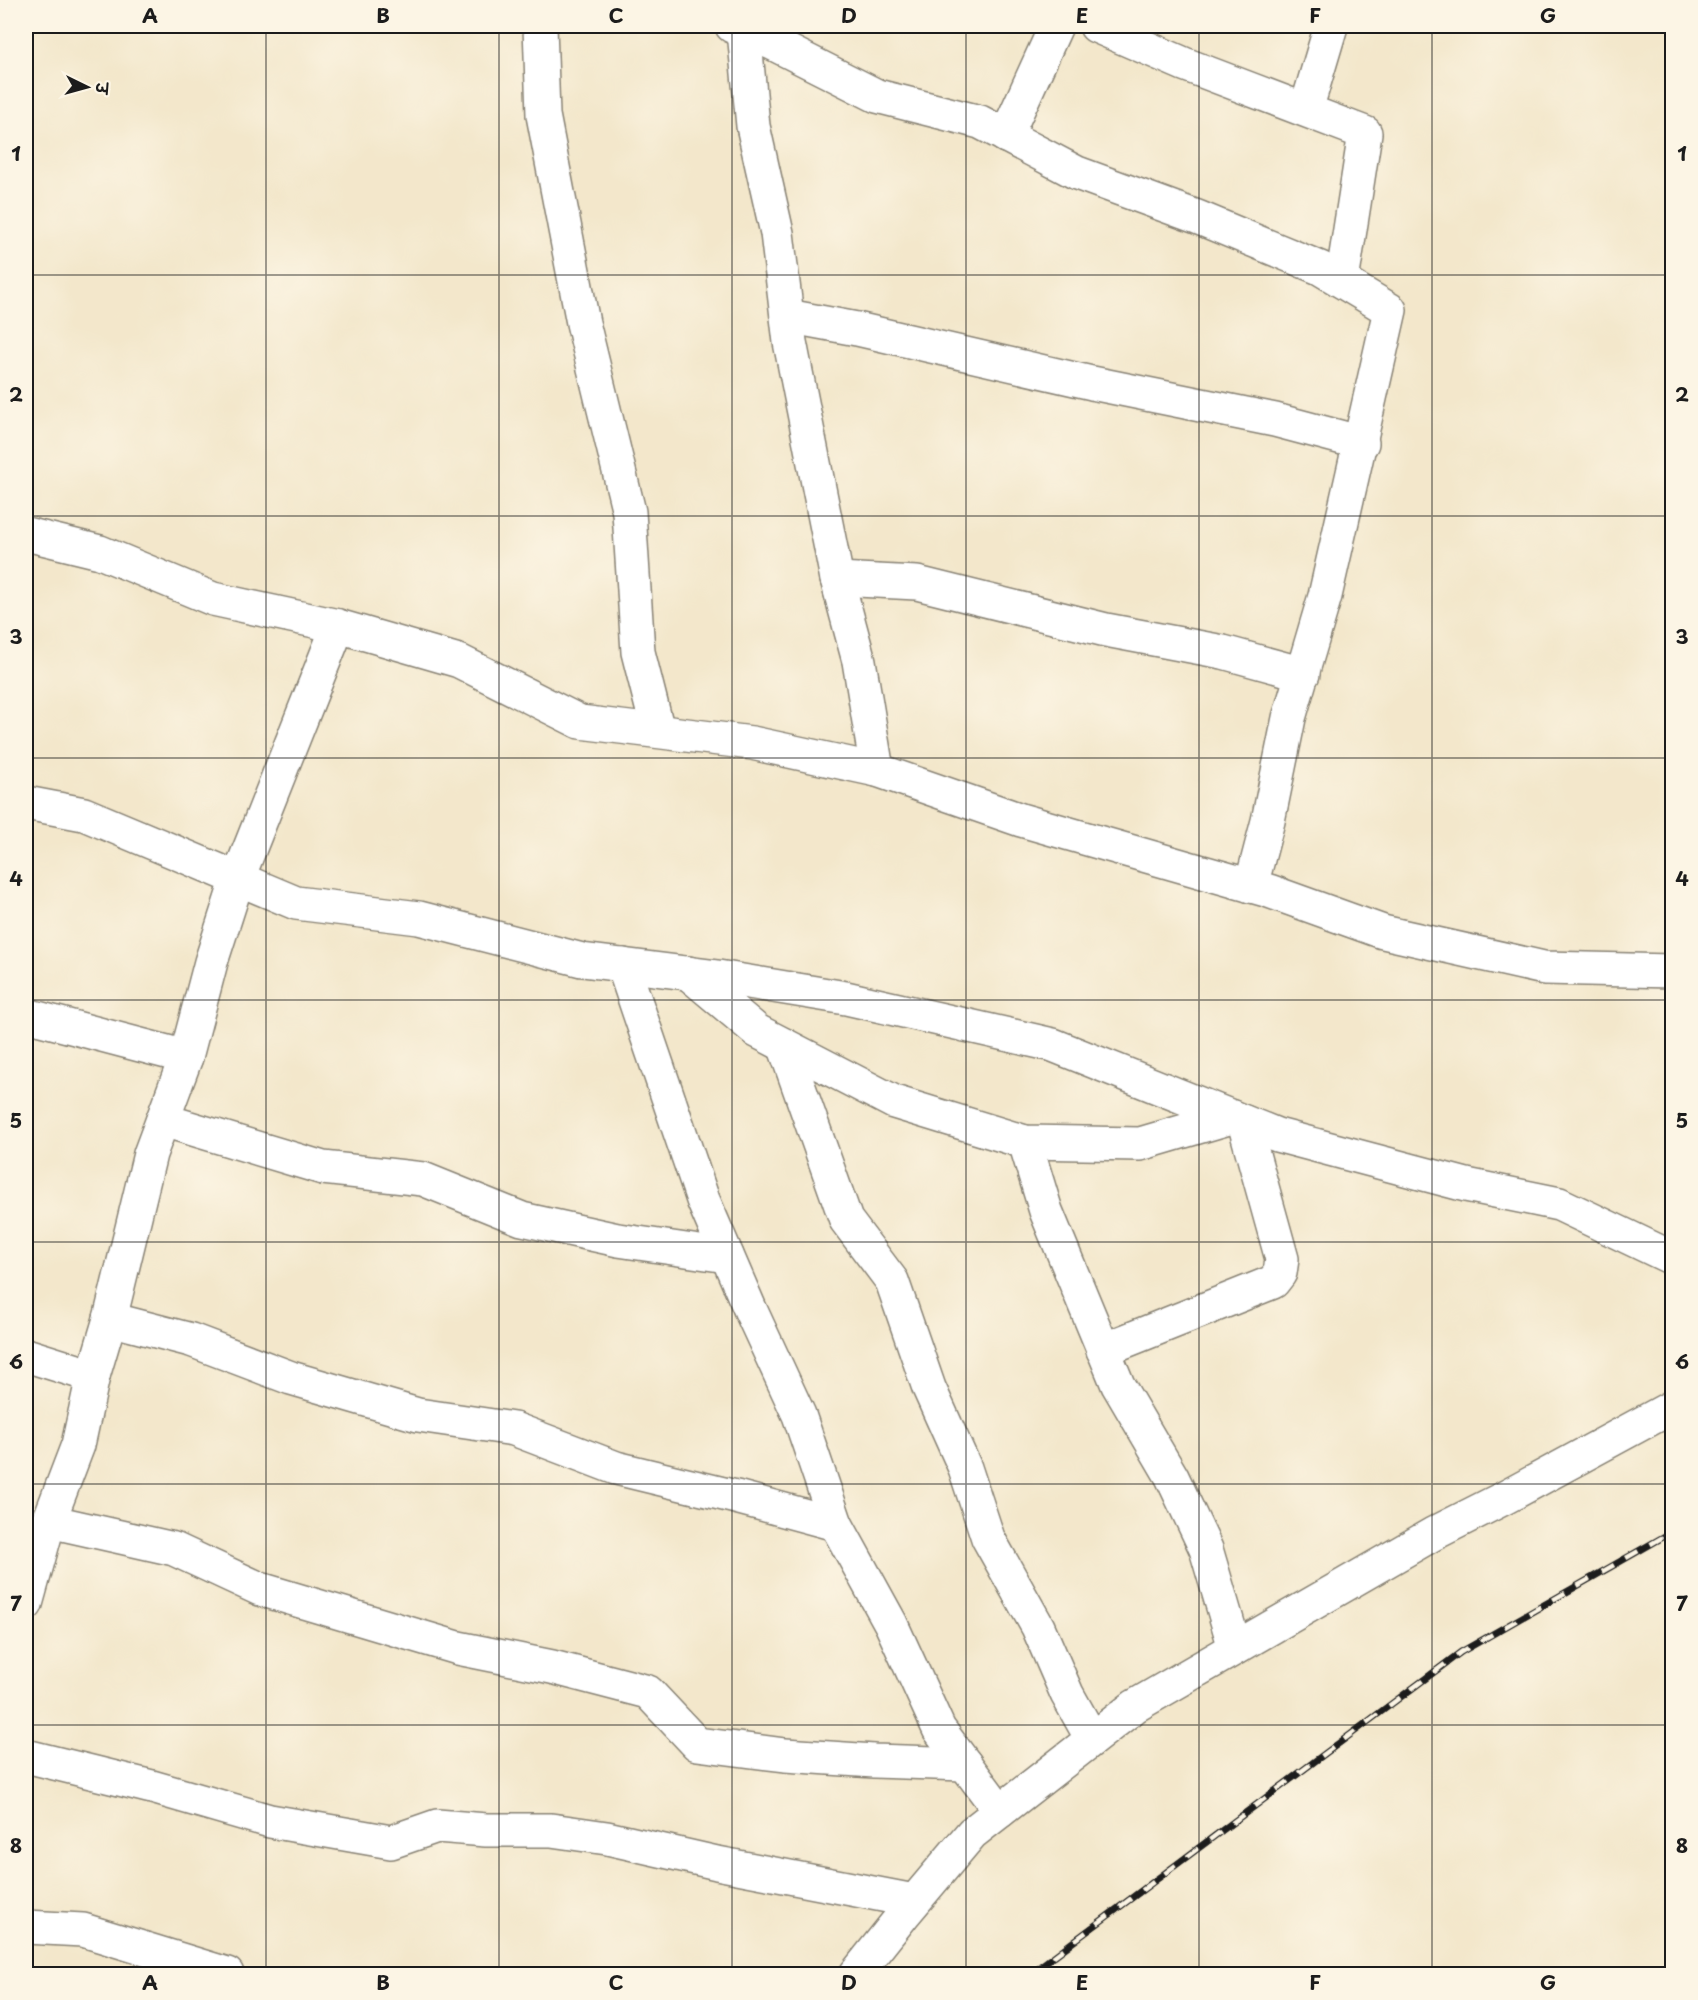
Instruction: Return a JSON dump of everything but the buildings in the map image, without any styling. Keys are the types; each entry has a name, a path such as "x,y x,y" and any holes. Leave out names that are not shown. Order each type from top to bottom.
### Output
{"street":[{"path":"540,26 543,115 584,323 629,512 638,652 658,731"},
{"path":"1006,136 1056,26"},
{"path":"1096,26 1184,64 1365,133 1342,281"},
{"path":"1306,110 1331,26"},
{"path":"738,28 753,126 777,233 790,342 837,579 860,661 877,770"},
{"path":"738,28 877,96 980,122 1077,173 1197,217 1320,268 1390,310 1362,443 1325,596 1289,718 1268,821 1251,886"},
{"path":"787,316 857,329 1092,383 1275,420 1362,443"},
{"path":"26,534 100,552 213,599 338,626 459,662 580,722 752,743 877,770 1021,820 1251,886 1383,932 1544,968 1672,971"},
{"path":"837,579 917,583 1106,630 1223,652 1303,674"},
{"path":"26,1604 31,1566 78,1445 150,1154 186,1056 211,962 238,878 338,626"},
{"path":"26,803 84,814 296,903 420,918 582,960 688,973 846,998 1053,1045 1276,1135 1443,1179 1559,1204 1672,1258"},
{"path":"623,965 703,1200 799,1415 836,1524 891,1624 939,1729 1000,1811"},
{"path":"688,973 757,1031 894,1102 1025,1142 1140,1144 1238,1119"},
{"path":"26,1015 186,1056"},
{"path":"784,1045 846,1220 892,1281 929,1388 964,1468 988,1538 1038,1628 1067,1694 1092,1739"},
{"path":"1104,1350 1273,1282 1280,1273 1282,1259 1238,1119"},
{"path":"163,1120 323,1168 423,1179 522,1220 618,1240 727,1256"},
{"path":"1025,1142 1046,1211 1118,1385 1172,1477 1206,1549 1235,1648"},
{"path":"110,1319 191,1340 291,1378 418,1414 514,1429 616,1468 836,1524"},
{"path":"26,1355 93,1377"},
{"path":"856,1974 972,1833 1136,1706 1433,1534 1672,1407"},
{"path":"49,1521 174,1549 260,1589 458,1648 552,1667 648,1692 697,1744 785,1755 965,1764"},
{"path":"26,1756 152,1787 270,1821 391,1842 437,1826 486,1830 551,1830 607,1838 717,1863 914,1901"},
{"path":"26,1927 83,1930 227,1974"}],"railway":[{"path":"1030,1974 1461,1652 1672,1532"}]}
